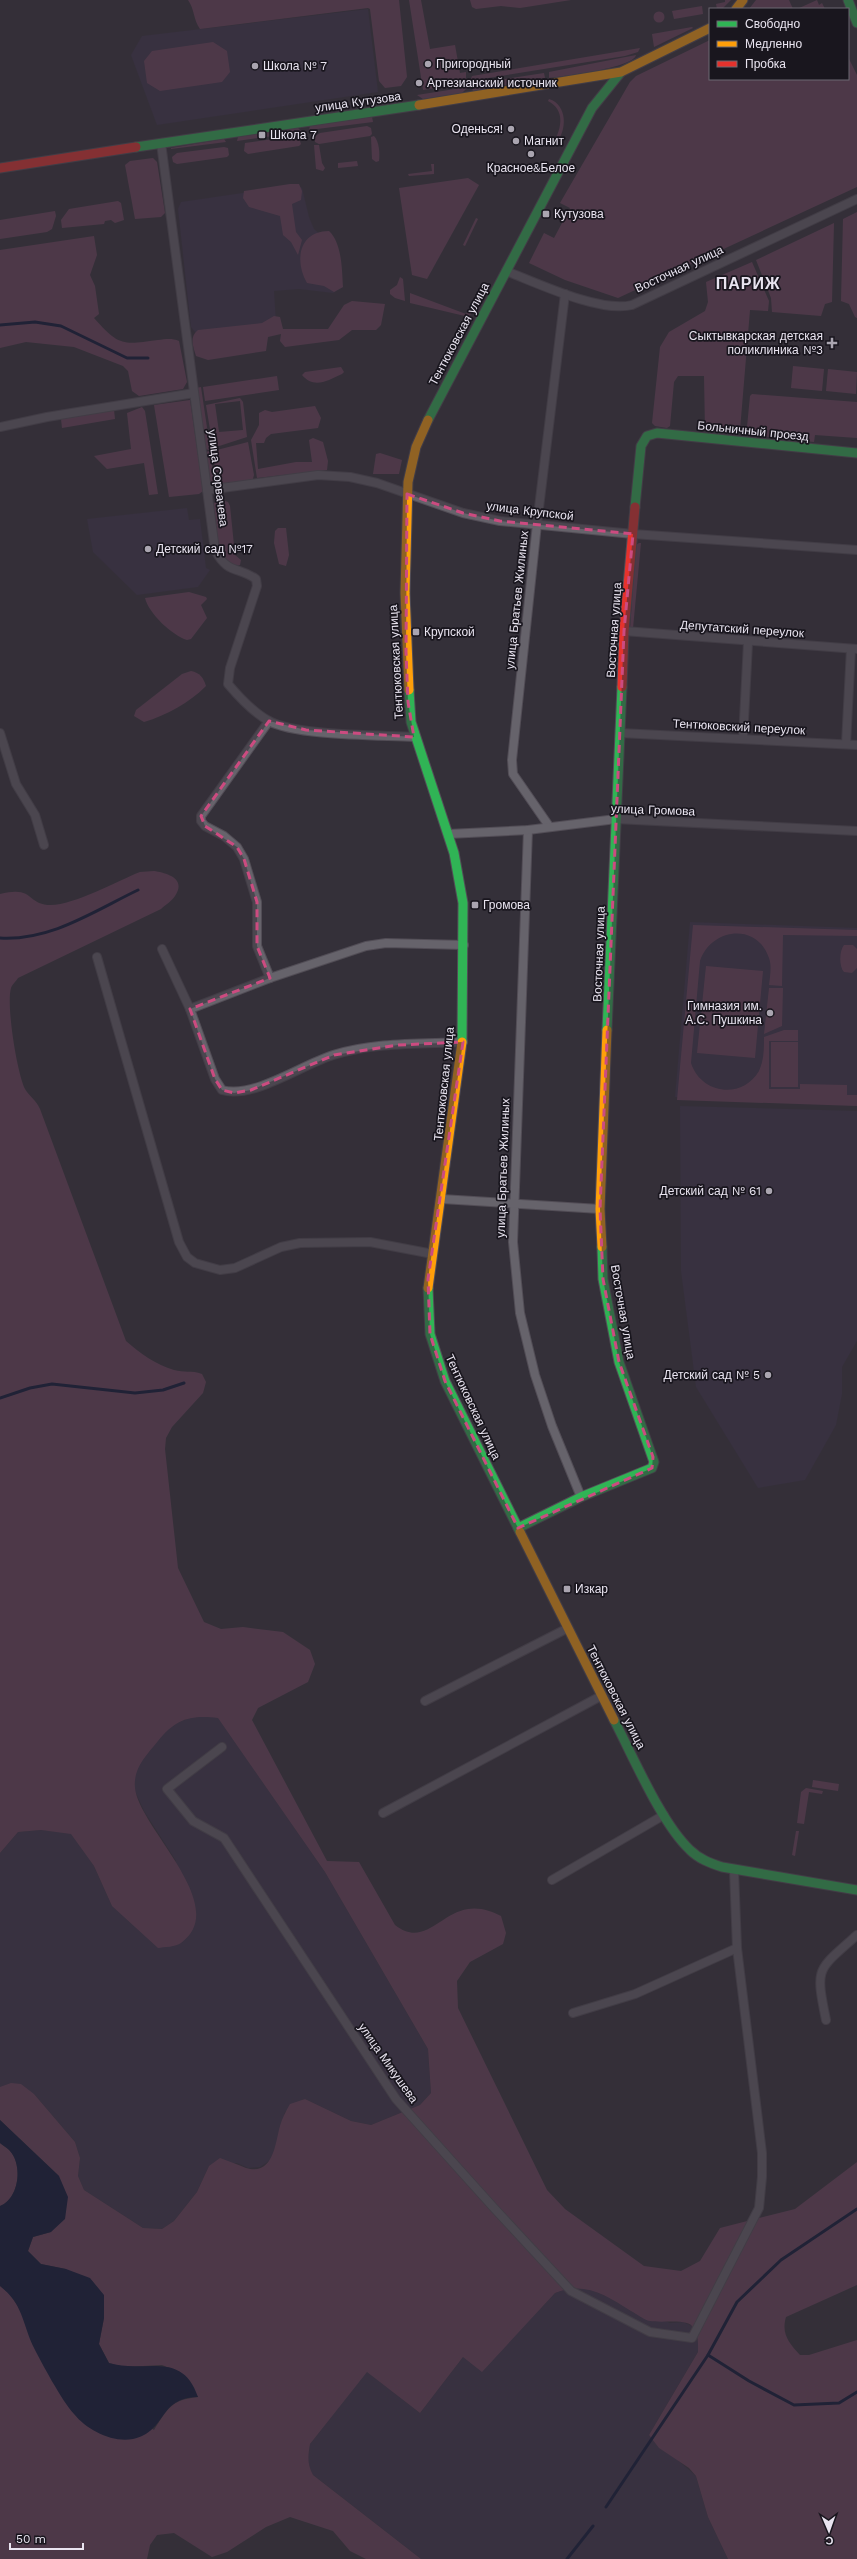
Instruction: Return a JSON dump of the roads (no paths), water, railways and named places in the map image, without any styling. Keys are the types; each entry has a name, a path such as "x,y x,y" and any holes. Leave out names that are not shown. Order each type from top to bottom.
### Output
{"street":[{"path":"737,8 743,0"},
{"path":"848,0 857,23"},
{"name":"улица Кутузова","path":"0,168 161,142 408,107 621,72 709,28"},
{"name":"Тентюковская улица","path":"621,72 592,108 425,425 412,459 407,494 406,652 408,702 414,737 448,834 462,885 464,945 463,1042 442,1199 428,1280 428,1312 434,1351 445,1381 601,1696 664,1815 682,1842 691,1851 714,1865 734,1870 857,1890"},
{"name":"улица Сорвачева","path":"161,142 215,550 221,561 231,569 252,576 256,579 257,586 230,668 228,684 269,721 306,730 414,737"},
{"name":"Восточная улица","path":"506,271 565,294 622,308 632,305 857,198"},
{"name":"улица Братьев Жилиных","path":"549,826 513,774 512,760 536,524 565,294"},
{"path":"0,427 47,417 194,392"},
{"name":"Больничный проезд","path":"647,436 657,433 857,454"},
{"name":"Восточная улица","path":"581,1497 652,1468 654,1457 619,1362 612,1330 603,1279 600,1209 624,632 642,446 647,436"},
{"name":"улица Крупской","path":"207,490 318,476 350,477 463,513 500,521 633,534 857,550"},
{"name":"Депутатский переулок","path":"624,632 854,649"},
{"path":"743,739 748,642"},
{"path":"846,744 854,649"},
{"path":"269,721 201,816 201,821 206,826 224,836 236,847 244,859 257,902 257,946 270,978"},
{"name":"Тентюковский переулок","path":"620,733 857,744"},
{"path":"0,734 16,784 33,810 44,845"},
{"name":"улица Громова","path":"448,834 528,830 549,826 616,820 857,832"},
{"name":"улица Братьев Жилиных","path":"528,830 513,1204 513,1242 520,1312 535,1375 552,1426 581,1497"},
{"path":"190,1010 270,978 366,946 386,943 464,945"},
{"path":"162,949 190,1010 215,1079 222,1090 234,1093 251,1090 334,1055 398,1045 463,1042"},
{"path":"96,957 179,1242 187,1257 195,1263 220,1270 235,1268 281,1247 300,1243 370,1242 432,1254"},
{"path":"442,1199 600,1209"},
{"path":"518,1528 581,1497"},
{"path":"426,1701 568,1628"},
{"path":"383,1813 601,1696"},
{"name":"улица Микушева","path":"222,1748 167,1789 193,1821 224,1838 396,2099 571,2290 650,2332 692,2338 759,2208 762,2177 762,2153 737,1948"},
{"path":"552,1880 664,1815"},
{"path":"573,2013 635,1994 737,1948 734,1870"},
{"path":"826,2020 819,1985 820,1974 824,1964 857,1935"}],"water":[{"path":"0,2120 59,2176 68,2197 65,2219 51,2232 33,2237 28,2251 41,2264 66,2269 90,2278 104,2295 104,2318 99,2344 109,2363 122,2366 161,2366 172,2368 182,2373 191,2382 198,2397 185,2399 175,2403 152,2429 144,2435 133,2439 117,2439 100,2434 79,2420 69,2408 41,2362 29,2337 18,2307 8,2293 0,2286 0,2206 6,2202 15,2189 18,2173 14,2157 9,2150 0,2143"}],"waterway":[{"path":"0,325 35,322 61,326 127,358 148,358"},
{"path":"0,938 19,938 54,930 72,923 138,890"},
{"path":"0,1398 30,1388 52,1384 135,1393 163,1390 184,1383"},
{"path":"606,2507 708,2355 737,2302 781,2260 857,2209"},
{"path":"708,2355 749,2381 794,2405 839,2403 857,2392"},
{"path":"567,2559 593,2526"}],"place":[{"name":"Пригородный","path":"428,64"},
{"name":"Школа № 7","path":"255,66"},
{"name":"Артезианский источник","path":"419,83"},
{"name":"Оденься!","path":"511,129"},
{"name":"Школа 7","path":"262,135"},
{"name":"Магнит","path":"516,141"},
{"name":"Красное&Белое","path":"531,154"},
{"name":"Кутузова","path":"546,214"},
{"name":"Сыктывкарская детская поликлиника №3","path":"832,343"},
{"name":"Детский сад №17","path":"148,549"},
{"name":"Крупской","path":"416,632"},
{"name":"Громова","path":"475,905"},
{"name":"Гимназия им. А.С. Пушкина","path":"770,1013"},
{"name":"Детский сад № 61","path":"769,1191"},
{"name":"Детский сад № 5","path":"768,1375"},
{"name":"Изкар","path":"567,1589"}],"district":[{"name":"ПАРИЖ","path":"748,283"}]}
